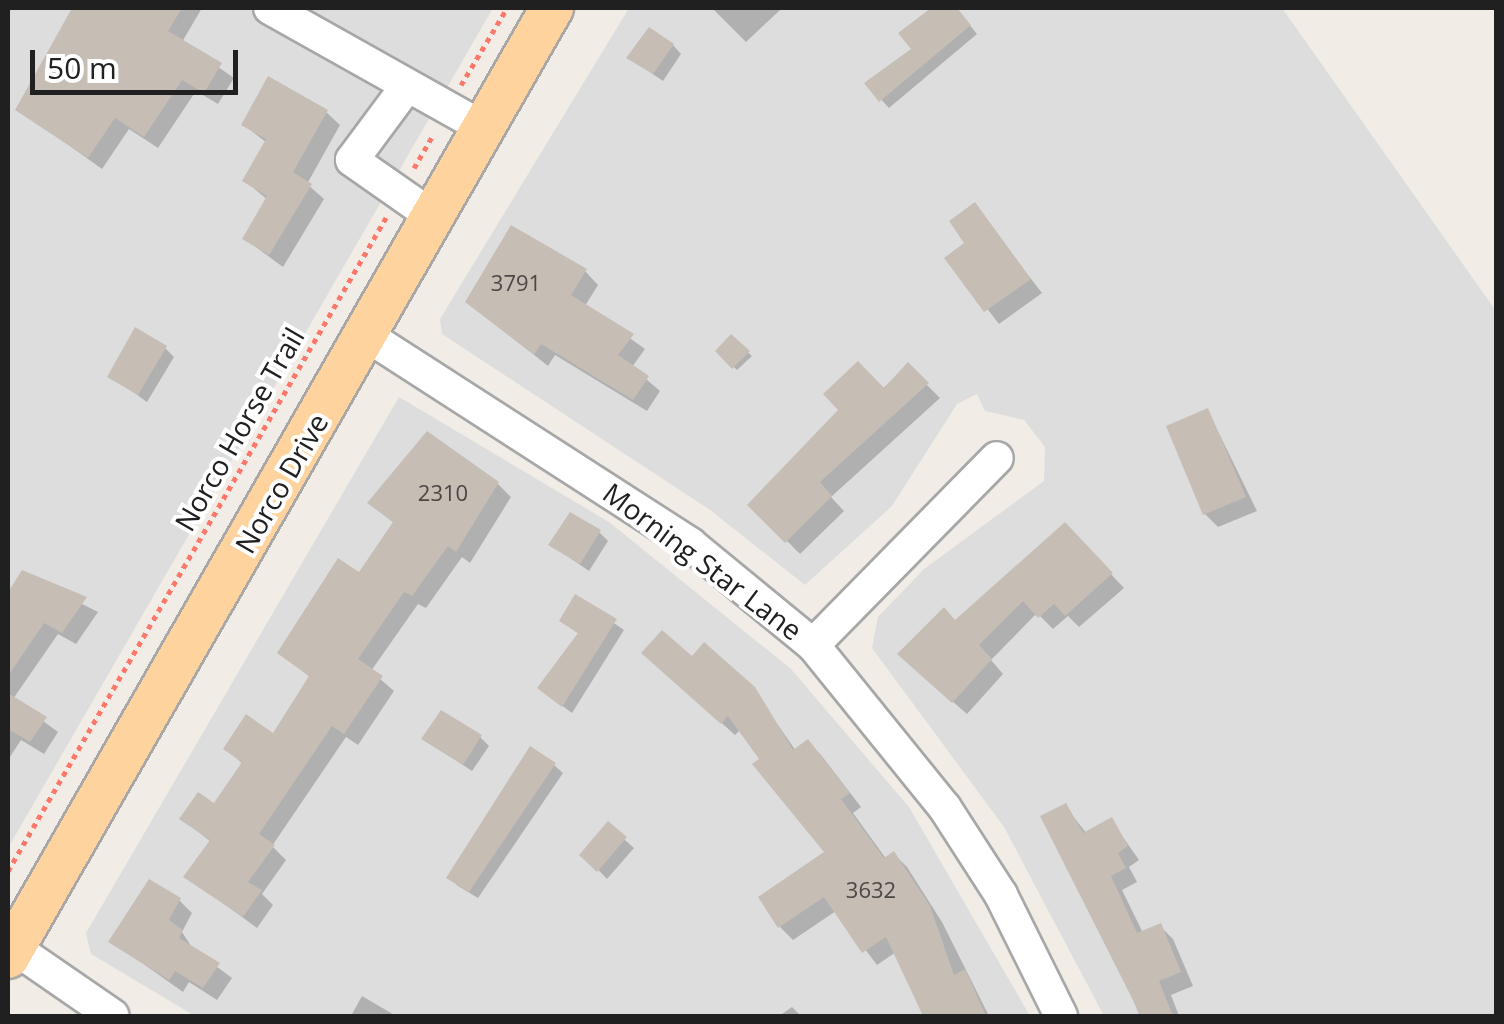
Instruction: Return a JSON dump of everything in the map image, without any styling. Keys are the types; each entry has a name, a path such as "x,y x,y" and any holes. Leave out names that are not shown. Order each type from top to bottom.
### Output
{"main road":[{"name":"Norco Drive","path":"10,952 366,335 415,207 464,118 552,8"}],"street":[{"path":"270,8 464,118"},
{"path":"407,86 352,160 415,207"},
{"name":"Morning Star Lane","path":"366,335 675,534 813,645 944,808 1001,895 1061,1016"},
{"path":"813,645 996,458"},
{"path":"10,952 113,1016"}],"path":[{"name":"Norco Horse Trail","path":"8,871 415,207 464,118 507,8"}],"shaded area":[{"path":"8,8 493,8 8,848"},
{"path":"629,8 1282,8 1496,311 1496,1016 1104,1016 1004,827 872,648 878,617 924,569 1044,481 1045,447 1024,420 985,411 977,394 957,404 892,506 805,585 710,510 442,334 440,319"},
{"path":"399,397 609,522 791,669 909,807 1030,1016 195,1016 91,954 86,933"}],"building":[{"path":"72,8 182,8 168,31 222,63 204,93 182,80 144,137 115,118 88,158 15,110"},
{"path":"931,8 957,8 971,25 879,102 864,83 911,49 898,33"},
{"path":"649,27 674,44 653,74 626,58"},
{"path":"268,76 328,110 293,172 312,184 269,255 242,239 267,196 242,181 266,139 241,125"},
{"path":"975,202 1031,279 984,312 944,258 964,243 949,221"},
{"path":"511,225 587,269 571,295 634,334 618,355 649,376 633,400 541,344 534,355 465,302"},
{"path":"135,327 167,346 138,395 107,377"},
{"path":"731,334 750,351 732,369 715,351"},
{"path":"858,361 884,388 908,362 929,383 820,482 832,496 785,543 747,505 838,410 823,394"},
{"path":"1208,408 1246,497 1203,515 1166,426"},
{"path":"427,431 499,482 456,552 448,546 412,596 404,592 358,659 383,676 344,734 332,726 259,834 275,845 248,882 262,890 243,917 183,877 210,840 179,819 198,792 214,803 242,762 223,749 246,714 273,733 309,676 277,653 338,558 359,572 393,522 367,503"},
{"path":"570,512 601,530 580,564 548,545"},
{"path":"1065,522 1113,573 1065,616 1054,604 1038,618 1023,601 979,645 992,659 952,703 897,654 944,607 955,620"},
{"path":"22,570 87,597 62,633 44,623 8,676 8,592"},
{"path":"575,594 617,619 562,707 537,688 578,633 559,621"},
{"path":"662,630 692,656 704,642 755,687 793,750 808,739 850,793 841,799 884,858 894,851 930,906 954,975 965,969 986,1016 923,1016 886,937 862,953 824,897 778,928 758,897 824,852 752,764 759,759 728,716 721,724 641,653"},
{"path":"8,693 47,717 30,742 8,729"},
{"path":"441,710 482,735 463,765 421,739"},
{"path":"530,746 556,763 469,892 446,878"},
{"path":"1066,803 1083,833 1112,817 1128,846 1118,853 1126,868 1111,876 1137,933 1161,923 1181,972 1159,981 1173,1016 1141,1016 1040,816"},
{"path":"608,821 627,837 597,872 579,855"},
{"path":"149,879 181,898 169,920 183,930 179,938 220,963 203,988 175,971 169,980 108,942"}]}
